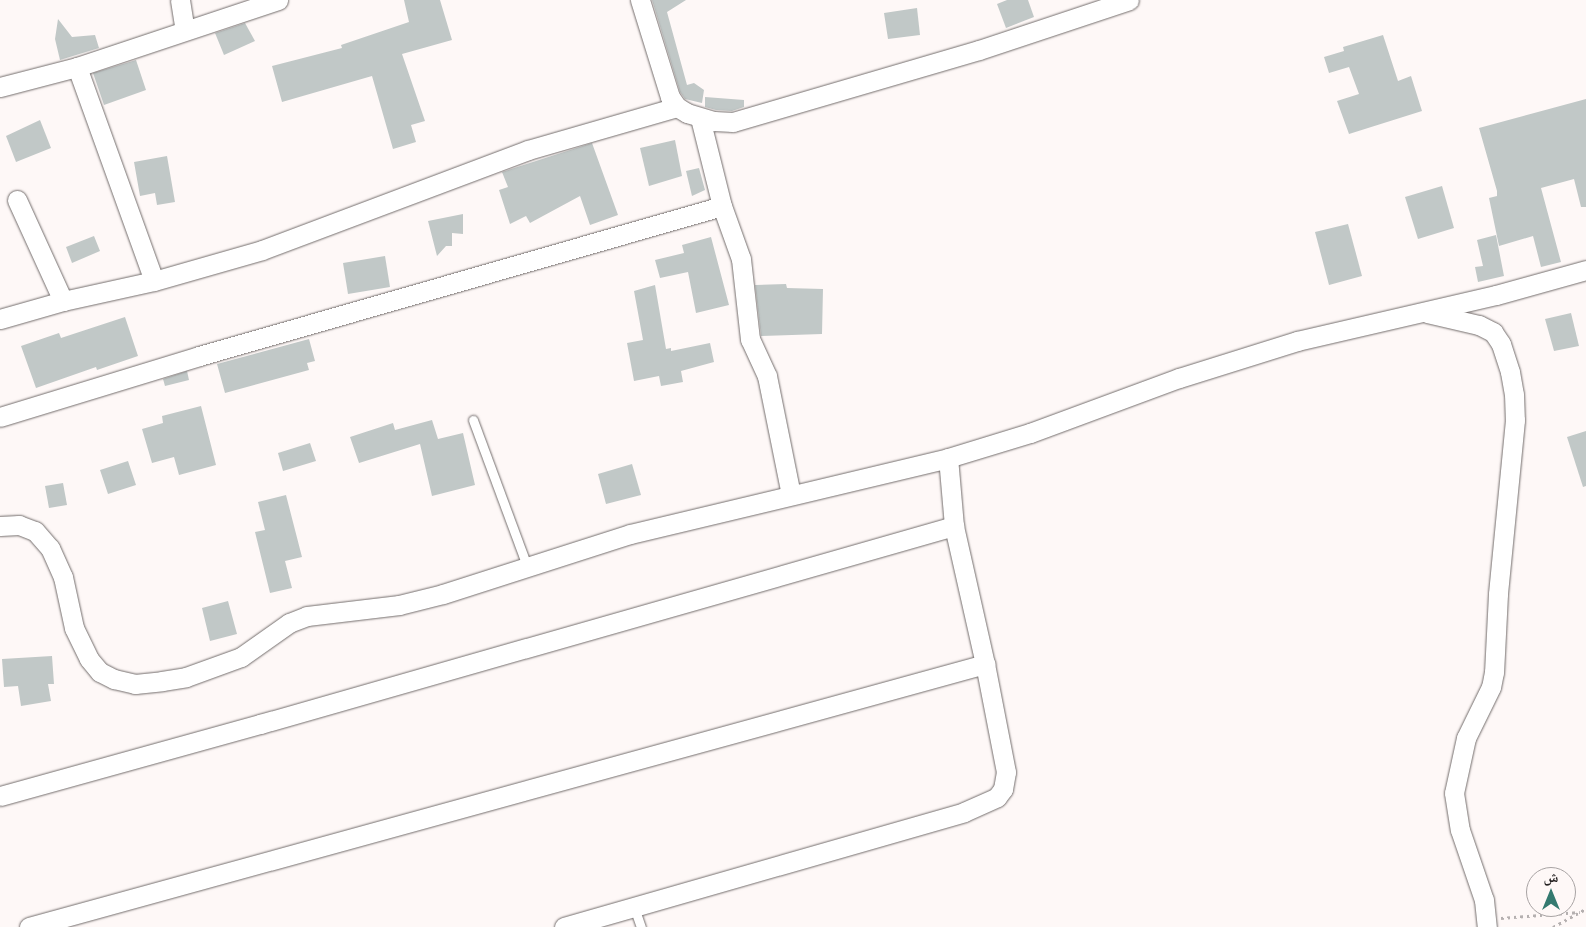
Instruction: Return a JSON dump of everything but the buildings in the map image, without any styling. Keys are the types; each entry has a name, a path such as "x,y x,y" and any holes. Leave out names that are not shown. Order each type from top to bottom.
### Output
{"street":[{"path":"180,0 185,30"},
{"path":"0,87 77,67 278,0"},
{"path":"640,0 664,83 677,107 700,118 733,122 979,50 1129,0"},
{"path":"77,67 154,281"},
{"path":"0,318 63,300 154,281 262,250 528,150 677,107"},
{"path":"700,118 722,206 741,260 748,331 767,376 791,494"},
{"path":"17,200 63,300"},
{"path":"0,417 209,353 722,206"},
{"path":"0,526 19,525 35,531 50,548 63,577 74,628 100,672 114,679 134,684 186,677 241,656 289,623 307,616 398,605 443,594 630,534 948,458 1030,434 1219,365 1297,341 1586,270"},
{"path":"1421,311 1479,325 1493,332 1501,344 1510,372 1514,394 1515,420 1498,594 1492,686 1466,738 1454,794 1460,830 1479,882 1486,923"},
{"path":"564,927 964,812 997,798 1003,789 1006,772 985,664 954,526 948,458"},
{"path":"0,796 269,722 954,526"},
{"path":"29,927 985,664"}],"lane":[{"path":"473,420 526,566"},
{"path":"634,907 641,927"}],"path":[{"path":"1554,927 1586,909"},
{"path":"1486,923 1580,912"}]}
